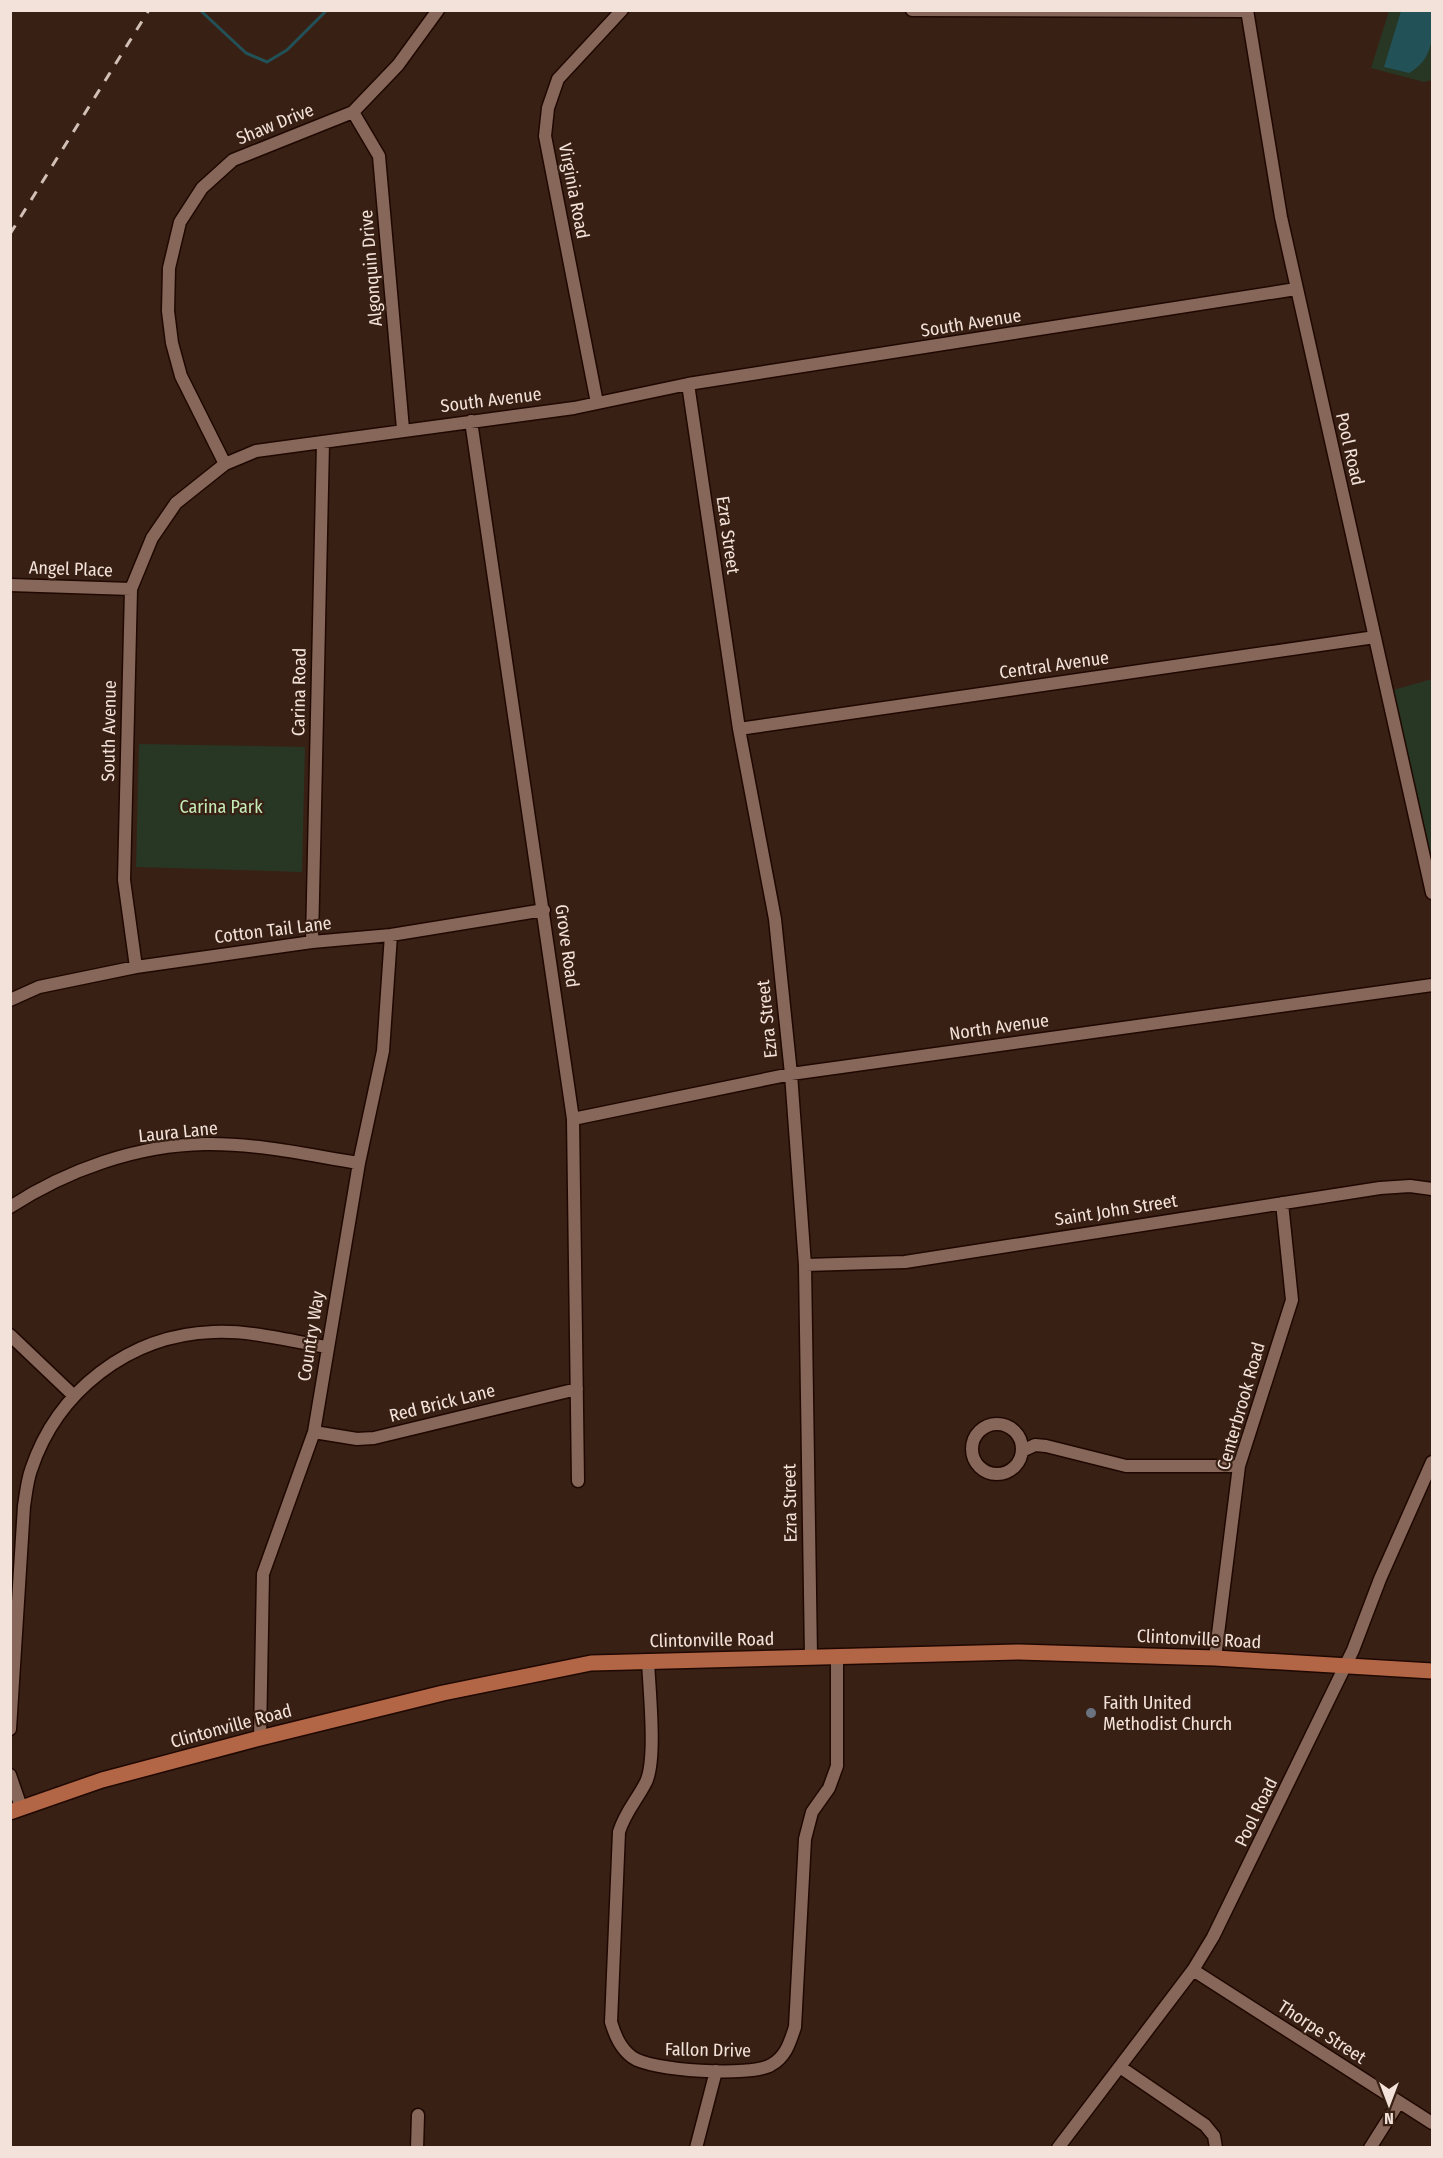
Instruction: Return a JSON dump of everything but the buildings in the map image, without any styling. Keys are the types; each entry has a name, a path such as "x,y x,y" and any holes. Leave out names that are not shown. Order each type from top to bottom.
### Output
{"main road":[{"name":"Clintonville Road","path":"16,1810 102,1780 260,1738 541,1672 591,1663 1019,1652 1215,1658 1432,1671"}],"street":[{"name":"Shaw Drive","path":"225,464 181,376 172,343 168,311 169,268 180,222 202,188 233,160 353,112 398,65 438,10"},
{"name":"Virginia Road","path":"597,403 545,136 548,108 558,79 622,10"},
{"path":"912,10 1247,11"},
{"name":"Pool Road","path":"1247,11 1269,157 1296,289 1432,893"},
{"name":"Algonquin Drive","path":"353,112 379,156 403,429"},
{"name":"South Avenue","path":"136,968 124,880 130,589 152,538 176,503 225,464 256,451 597,403 688,384 1296,289"},
{"name":"Ezra Street","path":"688,384 738,729 775,919 791,1074 805,1265 811,1657"},
{"name":"Grove Road","path":"471,421 573,1119 578,1481"},
{"name":"Carina Road","path":"312,942 323,443"},
{"name":"Angel Place","path":"10,585 130,589"},
{"name":"Central Avenue","path":"738,729 1374,637"},
{"name":"Cotton Tail Lane","path":"10,1000 39,987 136,968 312,942 391,935 544,910"},
{"name":"Country Way","path":"260,1738 263,1574 314,1432 359,1163 373,1107 383,1051 391,935"},
{"name":"North Avenue","path":"573,1119 791,1074 1432,985"},
{"name":"Laura Lane","path":"10,1206 33,1192 81,1170 151,1150 204,1144 252,1146 359,1163"},
{"name":"Saint John Street","path":"805,1265 905,1262 1388,1187 1432,1189"},
{"name":"Centerbrook Road","path":"1215,1658 1239,1466 1292,1300 1282,1203"},
{"path":"10,1729 24,1506 30,1472 54,1421 73,1395 116,1361 143,1347 189,1334 233,1333 327,1347"},
{"path":"10,1335 73,1395"},
{"name":"Red Brick Lane","path":"314,1432 357,1439 374,1438 577,1389"},
{"path":"1022,1451 1016,1433 999,1424 981,1429 973,1439 971,1447 975,1462 987,1473 995,1475 1003,1474 1017,1466 1022,1451 1035,1445 1126,1466 1239,1466"},
{"name":"Pool Road","path":"1058,2148 1193,1970 1222,1921 1345,1666 1432,1462"},
{"name":"Fallon Drive","path":"648,1660 650,1757 646,1781 625,1813 619,1832 611,2022 617,2040 632,2057 653,2067 753,2071 771,2065 788,2049 795,2027 805,1839 812,1812 829,1788 837,1766 837,1657"},
{"path":"10,1775 16,1810"},
{"name":"Thorpe Street","path":"1193,1970 1432,2123"},
{"path":"1120,2067 1205,2125 1214,2136 1216,2148"},
{"path":"696,2148 716,2071"},
{"path":"1370,2148 1398,2102"},
{"path":"417,2148 418,2115"}],"green space":[{"path":"1389,11 1432,11 1432,80 1424,82 1371,68"},
{"path":"1432,679 1432,871 1393,690"},
{"name":"Carina Park","path":"139,744 305,747 302,872 136,867"}],"water":[{"path":"1401,11 1432,11 1432,38 1428,54 1409,73 1384,67"}],"waterway":[{"path":"200,10 246,53 267,62 287,50 327,10"}],"railway":[{"path":"10,234 149,10"}],"place":[{"name":"Faith United Methodist Church","path":"1091,1713"}]}
